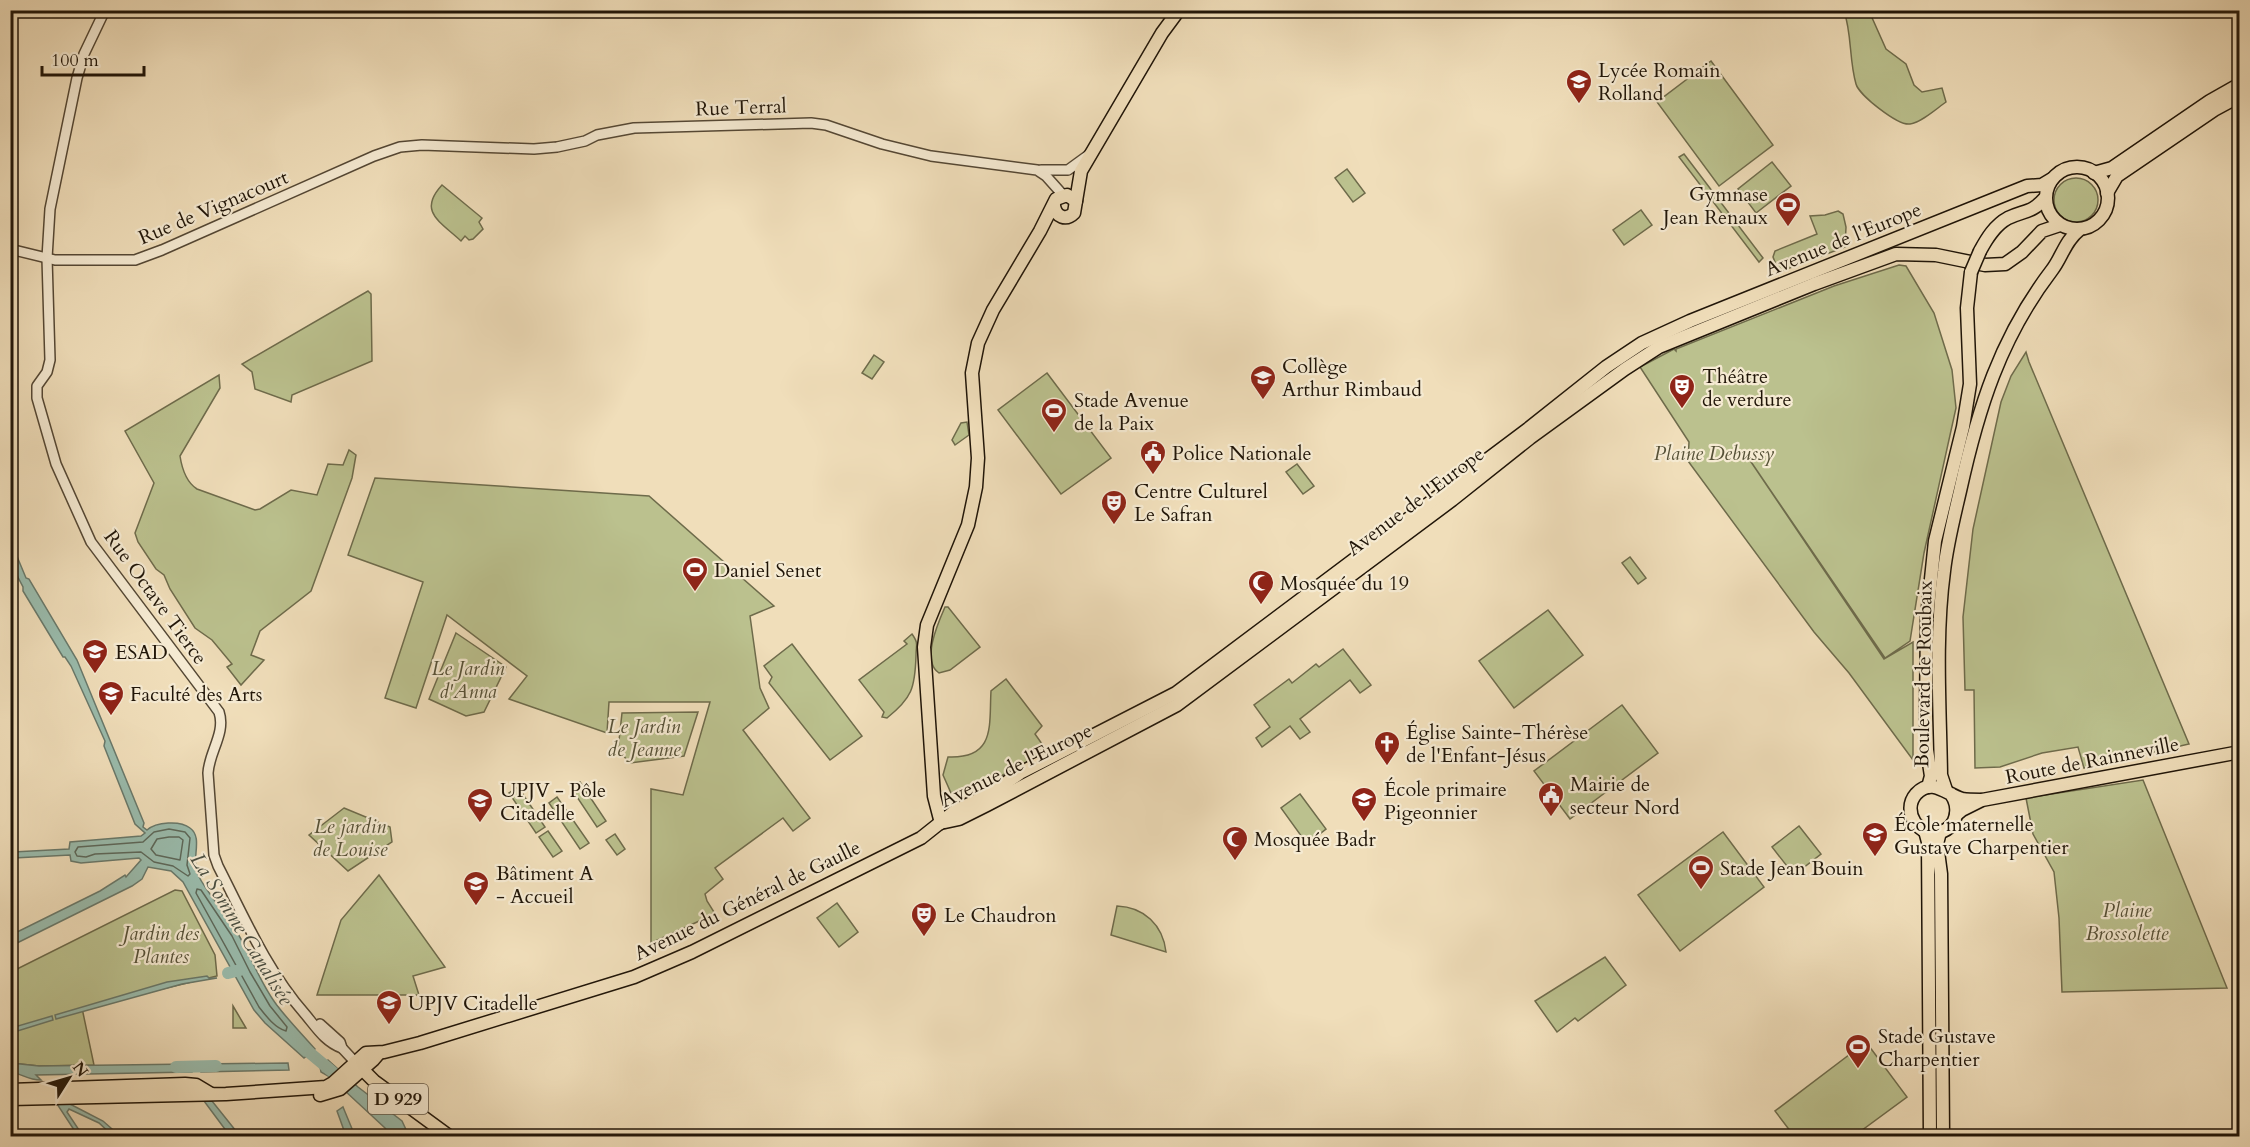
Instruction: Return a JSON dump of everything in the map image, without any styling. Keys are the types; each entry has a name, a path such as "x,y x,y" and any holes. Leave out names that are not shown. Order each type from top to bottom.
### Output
{"main road":[{"path":"1162,33 1171,10"},
{"path":"940,819 934,796 924,680 924,647 927,625 968,525 976,487 978,458 972,373 978,344 993,310 1040,231 1078,180 1090,154 1162,33 1179,10"},
{"path":"2094,173 2112,168 2210,101 2240,84"},
{"path":"2107,194 2117,176 2214,110 2240,96"},
{"path":"2070,168 2083,168 2094,173 2103,182 2107,194 2107,205 2103,216 2095,224 2079,230 2060,225 2048,211 2045,198 2052,179 2070,168"},
{"name":"Avenue de l'Europe","path":"940,819 993,792 1020,773 1176,693 1528,429 1606,367 1642,343 1690,321 2027,186 2042,185 2052,179"},
{"name":"Boulevard de Roubaix","path":"1928,787 1931,776 1927,750 1926,716 1927,617 1935,541 1963,427 1970,384 1967,308 1971,272 1980,251 1999,224 2036,209 2045,198"},
{"path":"1061,217 1057,214 1063,200"},
{"path":"1040,231 1061,217 1070,217 1074,213 1077,208 1063,200"},
{"name":"Avenue de l'Europe","path":"940,819 959,819 1177,705 1446,504 1530,438 1659,347 1896,254 1936,255 1995,266 2005,264 2022,252 2042,231 2060,225"},
{"name":"Boulevard de Roubaix","path":"1948,792 1942,783 1941,775 1940,630 1944,572 1964,470 1985,393 1997,363 2027,304 2061,258 2071,236 2079,230"},
{"name":"Route de Rainneville","path":"1956,815 1982,800 2240,752"},
{"path":"1948,792 1956,804 1956,815 1952,824 1940,832 1925,831 1915,824 1911,805 1917,793 1928,787 1934,786 1967,800 1982,800"},
{"name":"Avenue du Général de Gaulle","path":"36,1095 211,1094 289,1090 307,1095 323,1095 337,1086 354,1069 378,1053 463,1031 612,984 671,962 921,838 940,819"},
{"path":"1925,831 1928,842 1930,1137"},
{"path":"1940,832 1937,844 1941,874 1943,1137"},
{"name":"D 929","path":"354,1069 374,1081 449,1137"},
{"path":"10,1090 36,1095"},
{"path":"10,1099 36,1095"}],"street":[{"name":"Rue Octave Tierce","path":"105,10 84,54 76,78 50,209 47,258 50,360 47,372 36,391 56,464 91,542 219,712 221,726 208,760 214,855 264,956 283,987 306,1015 335,1037 354,1069"},
{"path":"1686,10 1730,10"},
{"name":"Rue Terral","path":"387,152 402,147 422,145 534,149 572,144 597,135 634,128 811,123 826,125 882,144 932,156 1037,170 1068,170 1090,154"},
{"name":"Rue de Vignacourt","path":"10,249 55,260 135,260 387,152"},
{"path":"1037,170 1053,183 1063,200"}],"green space":[{"path":"1844,11 1869,11 1886,49 1906,64 1914,85 1922,92 1942,88 1946,102 1924,118 1910,124 1888,115 1871,102 1856,84"},
{"path":"1711,61 1773,145 1719,186 1657,102"},
{"path":"1684,154 1763,258 1759,262 1679,157"},
{"path":"1772,162 1791,186 1756,213 1738,189"},
{"path":"1347,169 1365,193 1353,202 1335,178"},
{"path":"2076,178 2092,184 2098,200 2092,216 2076,222 2060,216 2054,200 2060,184"},
{"path":"442,185 482,218 479,222 483,229 473,239 469,240 465,236 461,241 435,216 432,202"},
{"path":"1641,210 1652,225 1624,245 1613,230"},
{"path":"1838,211 1843,214 1846,227 1845,247 1779,272 1773,257 1775,251 1817,234 1810,216"},
{"name":"Plaine Debussy","path":"1899,265 1906,266 1934,313 1952,370 1956,408 1924,553 1910,641 1885,658 1745,453 1884,659 1913,642 1913,760 1849,673 1814,632 1688,461 1689,442 1640,367 1674,349 1676,351 1676,349 1834,286"},
{"path":"368,291 371,294 372,361 292,395 291,402 255,389 252,372 242,364"},
{"path":"2026,352 2189,744 2084,768 2078,747 2042,753 2000,767 1975,768 1974,690 1965,690 1963,617 1973,529 2001,402 2011,376"},
{"path":"874,355 884,362 872,379 862,373"},
{"name":"Stade Avenue de la Paix","path":"1047,373 1111,458 1061,494 998,410"},
{"path":"219,375 220,388 180,456 185,475 197,489 255,510 260,509 291,490 317,495 328,464 343,465 349,450 356,455 352,478 311,591 260,631 251,655 264,660 241,685 227,667 232,664 212,640 195,628 170,589 164,575 156,569 138,542 135,533 154,483 125,431"},
{"path":"967,422 969,435 955,445 952,440 961,423"},
{"path":"1297,464 1314,486 1303,494 1286,472"},
{"path":"375,478 649,496 774,606 750,616 760,688 769,708 743,730 810,818 793,831 783,818 715,868 723,879 705,894 714,912 708,917 651,943 651,789 683,795 710,702 609,702 607,733 509,699 527,676 447,615 416,708 385,698 423,582 348,555"},
{"path":"1630,557 1646,578 1638,584 1622,563"},
{"path":"945,607 948,607 980,647 950,670 939,673 931,660 931,651 935,632"},
{"path":"1548,610 1583,655 1514,708 1479,661"},
{"name":"Le Jardin d'Anna","path":"456,633 506,667 484,712 466,716 429,699"},
{"path":"912,634 917,646 913,684 902,704 887,718 882,717 884,712 859,680 907,644 904,641"},
{"path":"792,644 862,736 830,760 769,683 772,677 764,666"},
{"path":"1343,649 1371,685 1360,693 1350,680 1300,719 1310,732 1300,739 1290,726 1262,747 1256,738 1270,727 1254,705 1289,679 1292,683 1316,664 1319,667"},
{"path":"1006,679 1042,726 1035,734 1047,751 1001,776 951,793 943,775 948,757 964,756 975,752 982,746 987,738 989,727 991,691"},
{"path":"1622,705 1658,753 1570,819 1534,771"},
{"name":"Le Jardin de Jeanne","path":"698,712 684,756 630,763 618,750 622,713"},
{"name":"Plaine Brossolette","path":"2143,780 2227,988 2062,992 2059,918 2054,872 2033,834 2026,798"},
{"path":"580,782 606,821 597,827 571,788"},
{"path":"518,787 545,827 536,833 509,793"},
{"path":"1300,794 1326,829 1307,844 1281,808"},
{"path":"557,797 589,843 580,849 549,803"},
{"name":"Le jardin de Louise","path":"344,808 390,827 392,842 348,871 309,835"},
{"path":"1799,826 1821,854 1794,875 1772,847"},
{"path":"548,831 562,851 553,857 539,837"},
{"name":"Stade Jean Bouin","path":"1723,832 1764,887 1680,951 1638,895"},
{"path":"615,834 625,849 617,855 606,840"},
{"path":"379,875 445,967 413,976 419,995 317,995 341,920"},
{"name":"Jardin des Plantes","path":"175,890 182,891 215,955 217,976 82,1008 94,1065 39,1066 11,1063 11,972"},
{"path":"837,903 858,932 839,947 817,918"},
{"path":"1117,906 1136,910 1150,919 1161,934 1166,952 1111,935"},
{"path":"1605,957 1626,985 1578,1021 1575,1018 1557,1032 1535,1001"},
{"path":"233,1006 246,1028 233,1028"},
{"name":"Stade Gustave Charpentier","path":"1866,1042 1907,1097 1854,1136 1794,1136 1775,1111"}],"water":[{"path":"11,542 26,578 29,579 77,660 144,823 143,827 147,830 156,825 174,823 186,825 194,832 197,844 195,863 198,875 234,927 276,1004 315,1049 304,1058 254,1010 183,882 171,871 148,867 142,879 132,886 11,946 11,935 100,891 125,875 126,877 141,860 139,858 81,863 71,861 70,855 14,858 11,861 11,849 13,852 69,849 70,842 141,836 145,833 135,824 104,746 105,741 71,666 63,657 23,591 11,564"},
{"path":"207,976 217,978 182,984 56,1019 55,1015 167,982"},
{"path":"52,1016 53,1020 11,1033 11,1028"},
{"path":"328,1060 402,1121 409,1136 391,1136 330,1077 321,1072 320,1067"},
{"path":"11,1063 39,1066 192,1064 192,1072 36,1075 41,1080 11,1072"},
{"path":"288,1063 289,1070 201,1072 201,1064"},
{"path":"204,1101 212,1101 240,1136 230,1136"},
{"path":"68,1103 103,1121 120,1136 113,1136 99,1123 69,1109 67,1112 83,1136 78,1136 57,1104"},
{"path":"343,1107 355,1136 346,1136 337,1111"}],"waterway":[{"path":"228,973 240,970"},
{"name":"La Somme Canalisée","path":"298,1043 335,1074"},
{"path":"176,1067 216,1066"}],"place":[{"name":"Lycée Romain Rolland","path":"1579,105"},
{"name":"Gymnase Jean Renaux","path":"1788,228"},
{"name":"Collège Arthur Rimbaud","path":"1263,401"},
{"name":"Théâtre de verdure","path":"1682,410"},
{"name":"Stade Avenue de la Paix","path":"1054,434"},
{"name":"Police Nationale","path":"1153,476"},
{"name":"Centre Culturel Le Safran","path":"1114,526"},
{"name":"Daniel Senet","path":"695,593"},
{"name":"Mosquée du 19","path":"1261,606"},
{"name":"ESAD","path":"95,675"},
{"name":"Faculté des Arts","path":"111,717"},
{"name":"Église Sainte-Thérèse de l'Enfant-Jésus","path":"1387,767"},
{"name":"Mairie de secteur Nord","path":"1551,818"},
{"name":"École primaire Pigeonnier","path":"1364,823"},
{"name":"UPJV - Pôle Citadelle","path":"480,824"},
{"name":"École maternelle Gustave Charpentier","path":"1875,858"},
{"name":"Mosquée Badr","path":"1235,862"},
{"name":"Stade Jean Bouin","path":"1701,891"},
{"name":"Bâtiment A - Accueil","path":"476,907"},
{"name":"Le Chaudron","path":"924,938"},
{"name":"UPJV Citadelle","path":"389,1026"},
{"name":"Stade Gustave Charpentier","path":"1858,1070"}]}
